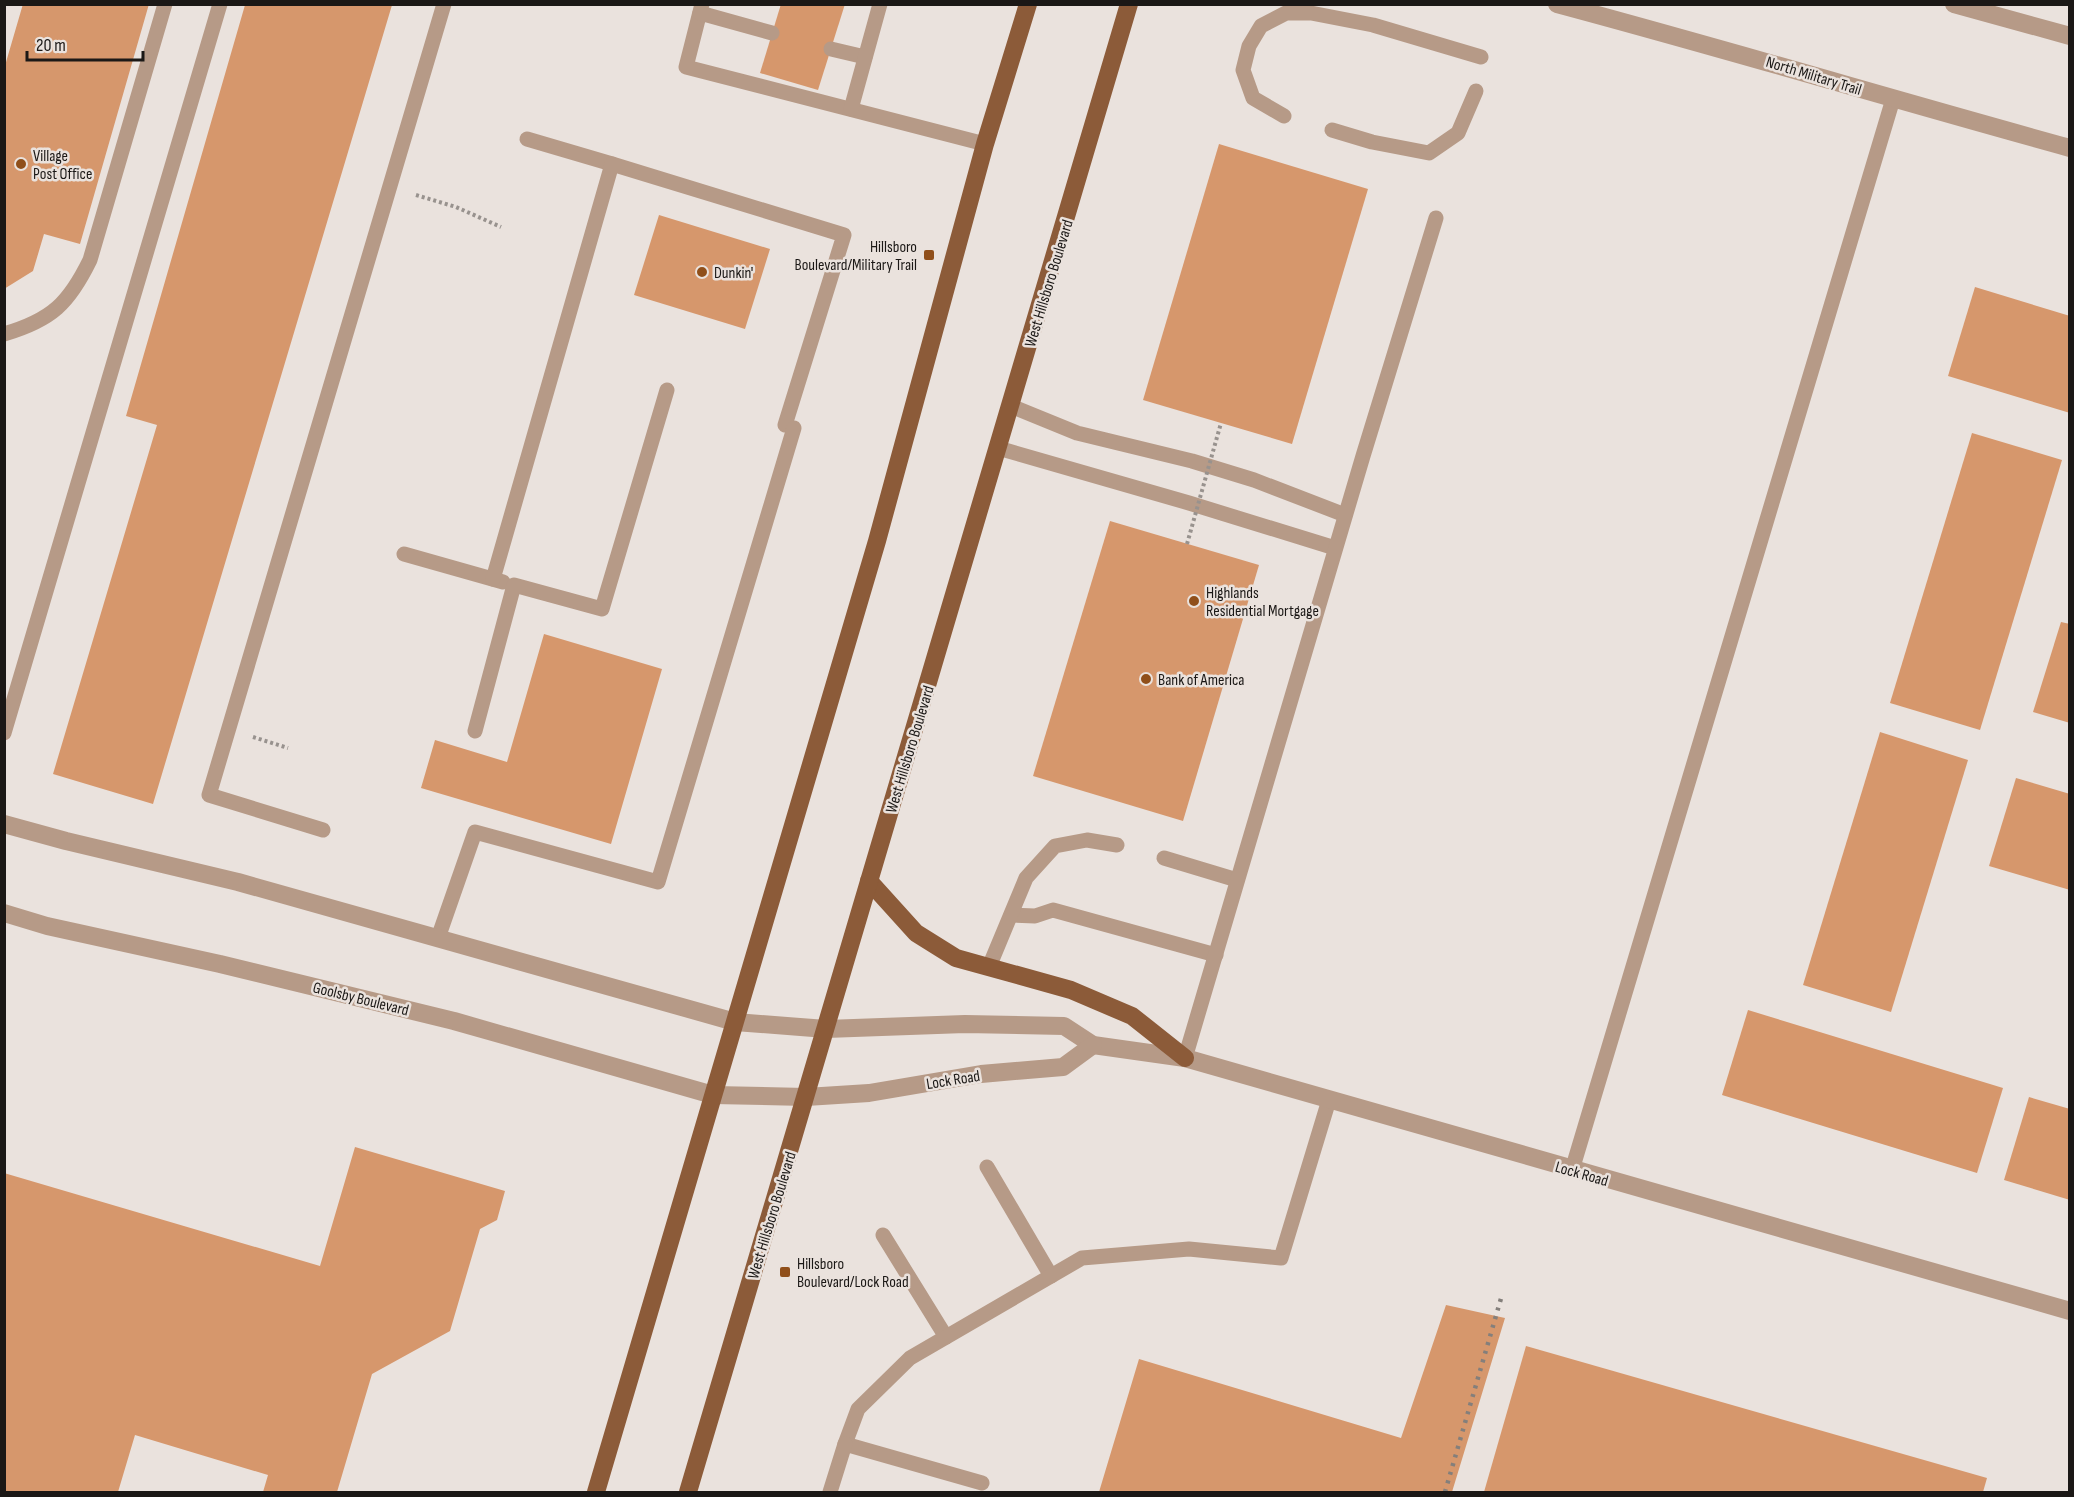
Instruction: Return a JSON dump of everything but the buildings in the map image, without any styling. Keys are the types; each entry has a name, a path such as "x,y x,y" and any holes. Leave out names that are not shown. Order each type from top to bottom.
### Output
{"main road":[{"path":"596,1492 877,541 985,144 1028,4"},
{"name":"West Hillsboro Boulevard","path":"688,1492 1129,4"},
{"path":"870,881 916,933 956,958 1071,990 1132,1016 1185,1058"}],"street":[{"name":"North Military Trail","path":"1557,4 1726,49 1893,99 2070,148"},
{"path":"1954,4 2070,36"},
{"path":"4,824 238,882 735,1022 826,1029"},
{"name":"Goolsby Boulevard","path":"4,913 47,926 220,964 454,1021 713,1095 806,1097"},
{"name":"Lock Road","path":"826,1029 965,1024 1064,1026 1093,1045 1185,1058 2070,1311"},
{"name":"Lock Road","path":"806,1097 869,1093 981,1074 1063,1067 1093,1045"}],"lane":[{"path":"4,334 28,327 53,313 77,287 90,260 165,4"},
{"path":"4,733 220,4"},
{"path":"323,830 209,795 444,4"},
{"path":"851,109 880,4"},
{"path":"772,33 701,9 686,67 985,144"},
{"path":"1284,116 1253,98 1243,70 1249,46 1261,26 1286,13 1311,13 1373,25 1481,57"},
{"path":"831,49 865,57"},
{"path":"1332,130 1372,142 1429,153 1458,133 1476,92"},
{"path":"1572,1170 1893,99"},
{"path":"438,938 475,832 658,882 844,235 528,139"},
{"path":"493,579 612,164"},
{"path":"1185,1058 1335,548 1436,218"},
{"path":"404,554 602,609 667,390"},
{"path":"1011,406 1077,433 1192,461 1254,480 1345,515"},
{"path":"998,448 1189,502 1335,548"},
{"path":"475,731 514,585"},
{"path":"989,967 1026,878 1055,846 1088,840 1116,845"},
{"path":"1164,858 1237,880"},
{"path":"1011,915 1035,916 1053,910 1216,955"},
{"path":"830,1492 858,1409 910,1358 1082,1258 1189,1248 1281,1258 1329,1100"},
{"path":"987,1167 1051,1276"},
{"path":"883,1235 946,1337"},
{"path":"845,1444 982,1483"}],"path":[{"path":"389,187 456,207 501,227"},
{"path":"1187,544 1221,423"}],"railway":[{"path":"1445,1492 1502,1295"}],"place":[{"name":"Village Post Office","path":"21,164"},
{"name":"Hillsboro Boulevard/Military Trail","path":"929,255"},
{"name":"Dunkin'","path":"702,272"},
{"name":"Highlands Residential Mortgage","path":"1194,601"},
{"name":"Bank of America","path":"1146,679"},
{"name":"Hillsboro Boulevard/Lock Road","path":"785,1272"}]}
